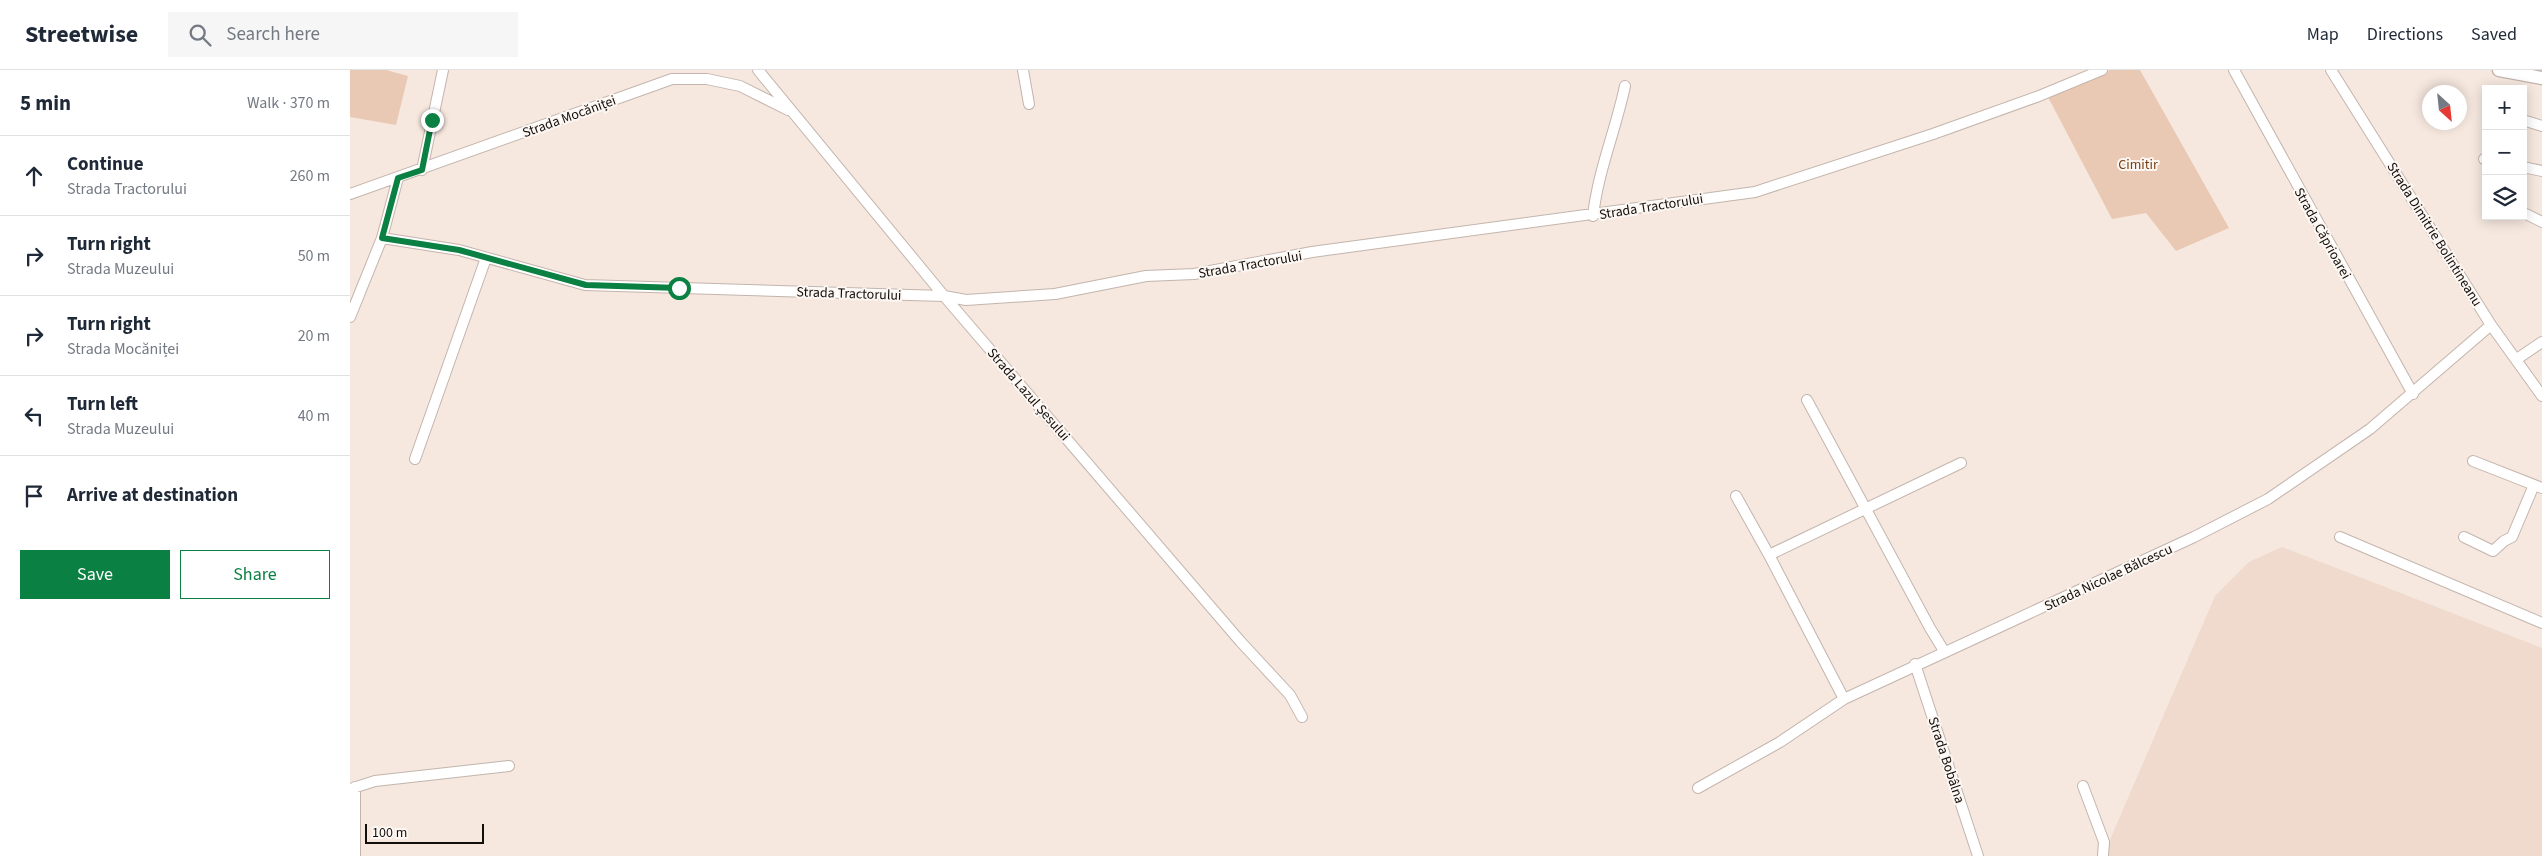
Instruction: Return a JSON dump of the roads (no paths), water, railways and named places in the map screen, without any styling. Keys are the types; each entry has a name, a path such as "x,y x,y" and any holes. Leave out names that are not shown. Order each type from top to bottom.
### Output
{"main road":[{"path":"2499,70 2542,78"}],"street":[{"path":"422,170 443,70"},
{"name":"Strada Lazul Șesului","path":"758,70 944,296 1240,641 1290,695 1302,717"},
{"path":"1023,70 1029,104"},
{"name":"Strada Tractorului","path":"382,238 459,250 586,285 944,296 966,300 1055,294 1146,276 1194,274 1312,252 1593,216 1755,192 1934,134 2039,96 2102,70"},
{"name":"Strada Căprioarei","path":"2234,70 2413,394"},
{"name":"Strada Dimitrie Bolintineanu","path":"2331,70 2491,324 2542,396"},
{"name":"Strada Mocăniței","path":"350,194 672,80 708,79 740,86 789,110"},
{"path":"1593,216 1596,190 1617,124 1625,86"},
{"path":"2527,121 2542,126"},
{"path":"2527,168 2542,170"},
{"path":"350,317 382,238 398,178"},
{"path":"2527,214 2542,222"},
{"path":"415,459 486,258"},
{"name":"Strada Nicolae Bălcescu","path":"1698,788 1780,742 1844,699 1915,664 2194,537 2268,499 2370,429 2413,394 2491,324"},
{"path":"2517,359 2542,342"},
{"path":"1808,400 1944,651"},
{"path":"2464,537 2493,551 2496,550 2504,541 2512,537 2538,486 2473,461"},
{"path":"1769,555 1866,506 1961,463"},
{"path":"1736,496 1844,699"},
{"path":"2340,537 2542,622"},
{"name":"Strada Bobâlna","path":"1915,664 1978,856"},
{"path":"355,856 352,788 375,781 509,766"},
{"path":"2083,786 2104,842 2103,856"}],"park label":[{"name":"Cimitir","path":"2138,164"}]}
